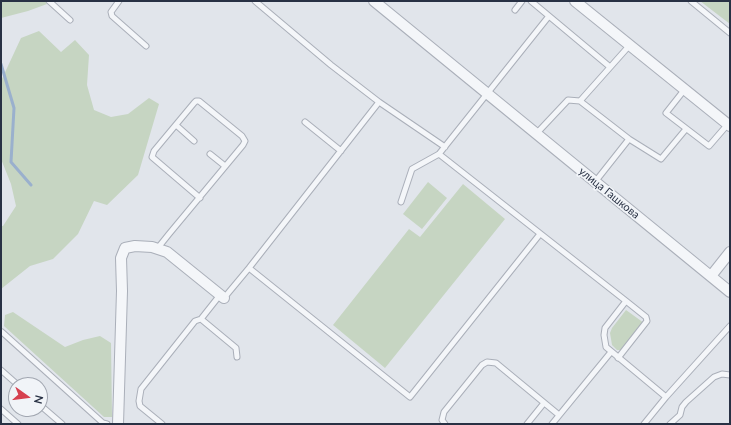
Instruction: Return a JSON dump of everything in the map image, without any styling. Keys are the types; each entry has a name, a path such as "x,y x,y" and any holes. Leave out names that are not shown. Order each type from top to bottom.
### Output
{"street":[{"name":"улица Гашкова","path":"374,1 487,95 537,133 730,292"},
{"path":"575,1 729,125"},
{"path":"118,424 122,291 121,258 125,248 135,246 152,247 166,252 222,297"},
{"path":"711,276 730,252"}],"lane":[{"path":"119,1 111,12 112,16 146,46"},
{"path":"255,1 331,65 379,102 445,147"},
{"path":"515,10 522,1"},
{"path":"531,1 610,67"},
{"path":"691,1 730,33"},
{"path":"53,2 70,20"},
{"path":"401,202 412,169 439,154 549,16"},
{"path":"580,101 629,46"},
{"path":"685,90 666,113 709,146 729,125"},
{"path":"537,133 568,100 580,101 629,139 661,159 686,128"},
{"path":"157,249 200,198 243,144 244,138 201,102 196,101 154,151 152,157 200,198"},
{"path":"162,424 140,406 139,401 141,389 195,321 201,319 250,268 379,102"},
{"path":"305,122 341,151"},
{"path":"176,125 194,141"},
{"path":"595,182 629,139"},
{"path":"210,154 225,166"},
{"path":"439,154 646,316 647,321 618,358"},
{"path":"250,268 410,397 540,234"},
{"path":"626,301 605,328 604,342 606,347 666,397"},
{"path":"201,319 236,348 237,357"},
{"path":"644,424 666,397 730,326"},
{"path":"2,332 103,423 107,424"},
{"path":"552,424 611,352"},
{"path":"445,424 442,420 444,412 482,365 487,362 496,363 559,415"},
{"path":"1,370 9,377"},
{"path":"670,424 680,415 682,407 686,402 714,377 722,374 730,375"},
{"path":"527,424 544,403"},
{"path":"1,409 18,424"},
{"path":"48,412 62,424"}],"green space":[{"path":"1,1 45,1 47,4 1,18"},
{"path":"700,1 730,1 730,24"},
{"path":"39,31 61,52 75,40 89,55 87,85 94,110 111,117 128,114 149,98 159,104 138,175 107,205 94,201 78,234 53,259 30,266 1,289 1,226 3,226 16,206 11,184 1,159 1,81 21,38"},
{"path":"428,182 447,198 422,229 403,214"},
{"path":"463,184 505,219 385,368 333,325 409,229 420,237"},
{"path":"626,310 644,323 623,350 617,350 612,345 610,333 612,328"},
{"path":"13,312 65,347 83,340 100,336 111,343 112,417 104,417 4,326 5,315"}],"waterway":[{"path":"1,64 14,108 11,162 31,185"}]}
